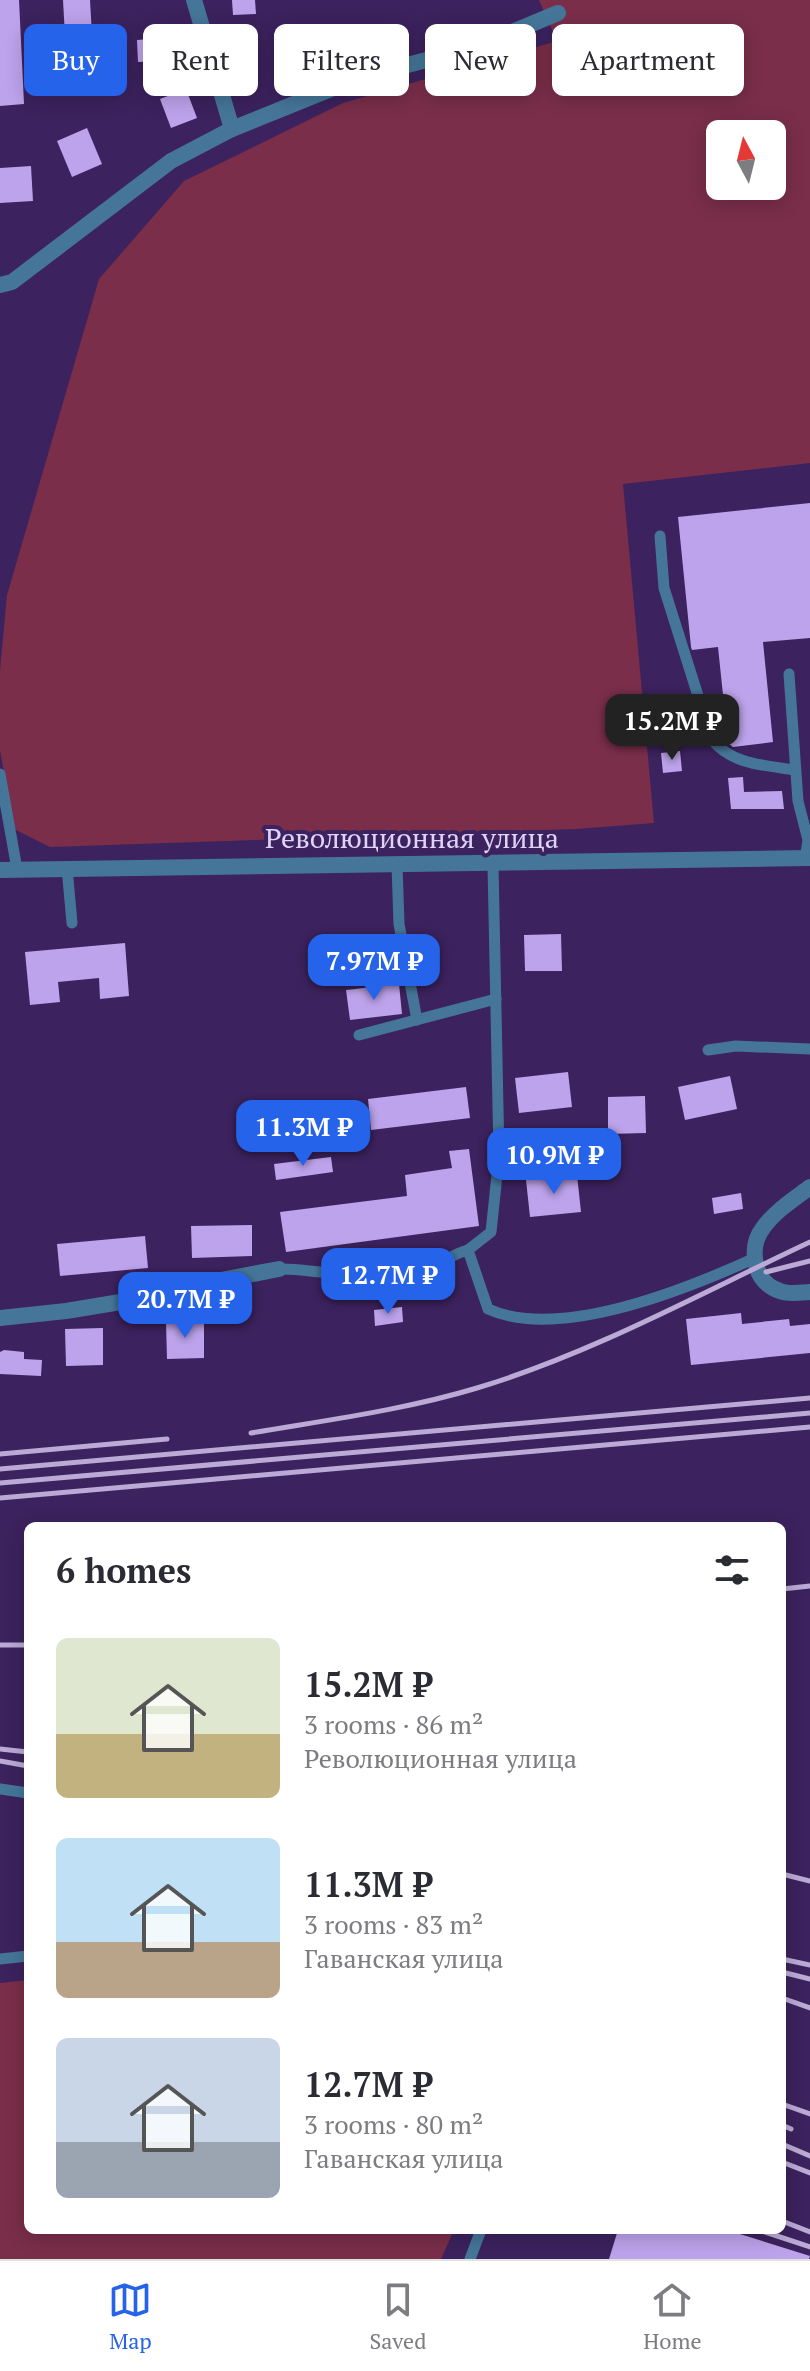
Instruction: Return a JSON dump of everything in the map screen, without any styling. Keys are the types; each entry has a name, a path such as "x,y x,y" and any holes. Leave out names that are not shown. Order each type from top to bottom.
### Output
{"street":[{"path":"194,0 232,129"},
{"path":"0,285 12,282 171,161 232,129 358,78 476,47 558,13"},
{"name":"Революционная улица","path":"0,870 493,865 809,853"},
{"path":"810,1187 761,1229 755,1244 756,1268 771,1288 788,1294 810,1292"},
{"path":"0,1318 155,1297 279,1269"}],"lane":[{"path":"660,536 664,588 712,740 723,753 743,762 795,770"},
{"path":"789,674 797,754 795,770 809,853"},
{"path":"797,754 810,749"},
{"path":"0,774 17,869"},
{"path":"397,865 399,924 417,1020"},
{"path":"279,1269 312,1269 348,1277 414,1275 468,1250 491,1232 499,1156 493,865"},
{"path":"67,868 72,923"},
{"path":"359,1035 496,999"},
{"path":"708,1050 736,1046 810,1049"},
{"path":"468,1250 488,1309 522,1320 590,1313 663,1296 755,1258"},
{"path":"0,1789 24,1792"},
{"path":"0,1959 24,1956"},
{"path":"470,2259 479,2234"}],"shaded area":[{"path":"539,0 810,0 810,463 623,484 654,823 577,829 50,847 14,829 0,750 0,670 7,595 99,279 184,181 343,103 367,96 409,96 409,84 425,79 425,96 536,96 536,47 552,42 552,96 744,96 744,24 552,24 552,30"},
{"path":"24,1980 24,2234 452,2234 441,2259 0,2259 0,1983"}],"building":[{"path":"0,0 19,0 24,104 0,106"},
{"path":"63,0 90,0 91,24 64,24"},
{"path":"232,0 255,0 256,14 233,15"},
{"path":"137,40 143,40 143,62 138,62"},
{"path":"189,96 197,118 171,128 160,99"},
{"path":"87,128 102,164 72,177 57,141"},
{"path":"31,166 33,201 0,203 0,168"},
{"path":"810,503 810,638 763,642 773,742 733,747 728,743 718,647 692,650 691,647 678,517"},
{"path":"680,751 682,771 663,773 661,753"},
{"path":"743,777 744,792 782,791 784,809 731,809 728,778"},
{"path":"561,934 562,971 525,971 524,935"},
{"path":"125,943 129,996 100,999 99,978 58,982 60,1002 30,1005 25,952"},
{"path":"399,984 402,1014 350,1020 346,990"},
{"path":"568,1072 572,1107 519,1113 515,1078"},
{"path":"730,1076 737,1109 685,1120 678,1087"},
{"path":"466,1087 470,1118 371,1130 368,1099"},
{"path":"645,1096 646,1133 608,1134 608,1097"},
{"path":"469,1149 479,1226 286,1252 280,1212 407,1196 405,1175 452,1168 449,1151"},
{"path":"331,1157 333,1172 276,1180 274,1164"},
{"path":"577,1175 581,1212 530,1217 526,1180"},
{"path":"741,1193 743,1209 714,1214 712,1198"},
{"path":"252,1225 252,1256 192,1258 191,1226"},
{"path":"145,1236 148,1268 60,1276 57,1244"},
{"path":"402,1307 403,1322 375,1326 374,1310"},
{"path":"741,1313 742,1324 789,1319 790,1326 810,1324 810,1353 691,1365 686,1319"},
{"path":"204,1321 204,1358 167,1359 166,1322"},
{"path":"103,1328 103,1365 66,1366 65,1329"},
{"path":"0,1352 24,1352 24,1359 42,1360 41,1376 0,1374"},
{"path":"617,2234 740,2234 810,2256 809,2259 609,2259"}],"railway":[{"path":"251,1433 422,1402 520,1374 605,1340 810,1242"},
{"path":"766,1272 810,1261"},
{"path":"0,1469 810,1398"},
{"path":"0,1483 810,1413"},
{"path":"0,1498 810,1427"},
{"path":"0,1454 167,1439"},
{"path":"786,1589 810,1586"},
{"path":"0,1645 24,1645"},
{"path":"0,1749 24,1752"},
{"path":"0,1761 24,1765"},
{"path":"786,1875 810,1881"},
{"path":"786,1960 810,1965"},
{"path":"786,1973 810,1979"},
{"path":"786,1999 810,2008"},
{"path":"786,2105 810,2114"},
{"path":"786,2127 791,2129"},
{"path":"786,2146 810,2156"},
{"path":"786,2164 810,2173"},
{"path":"786,2223 810,2232"},
{"path":"771,2234 810,2247"}]}
